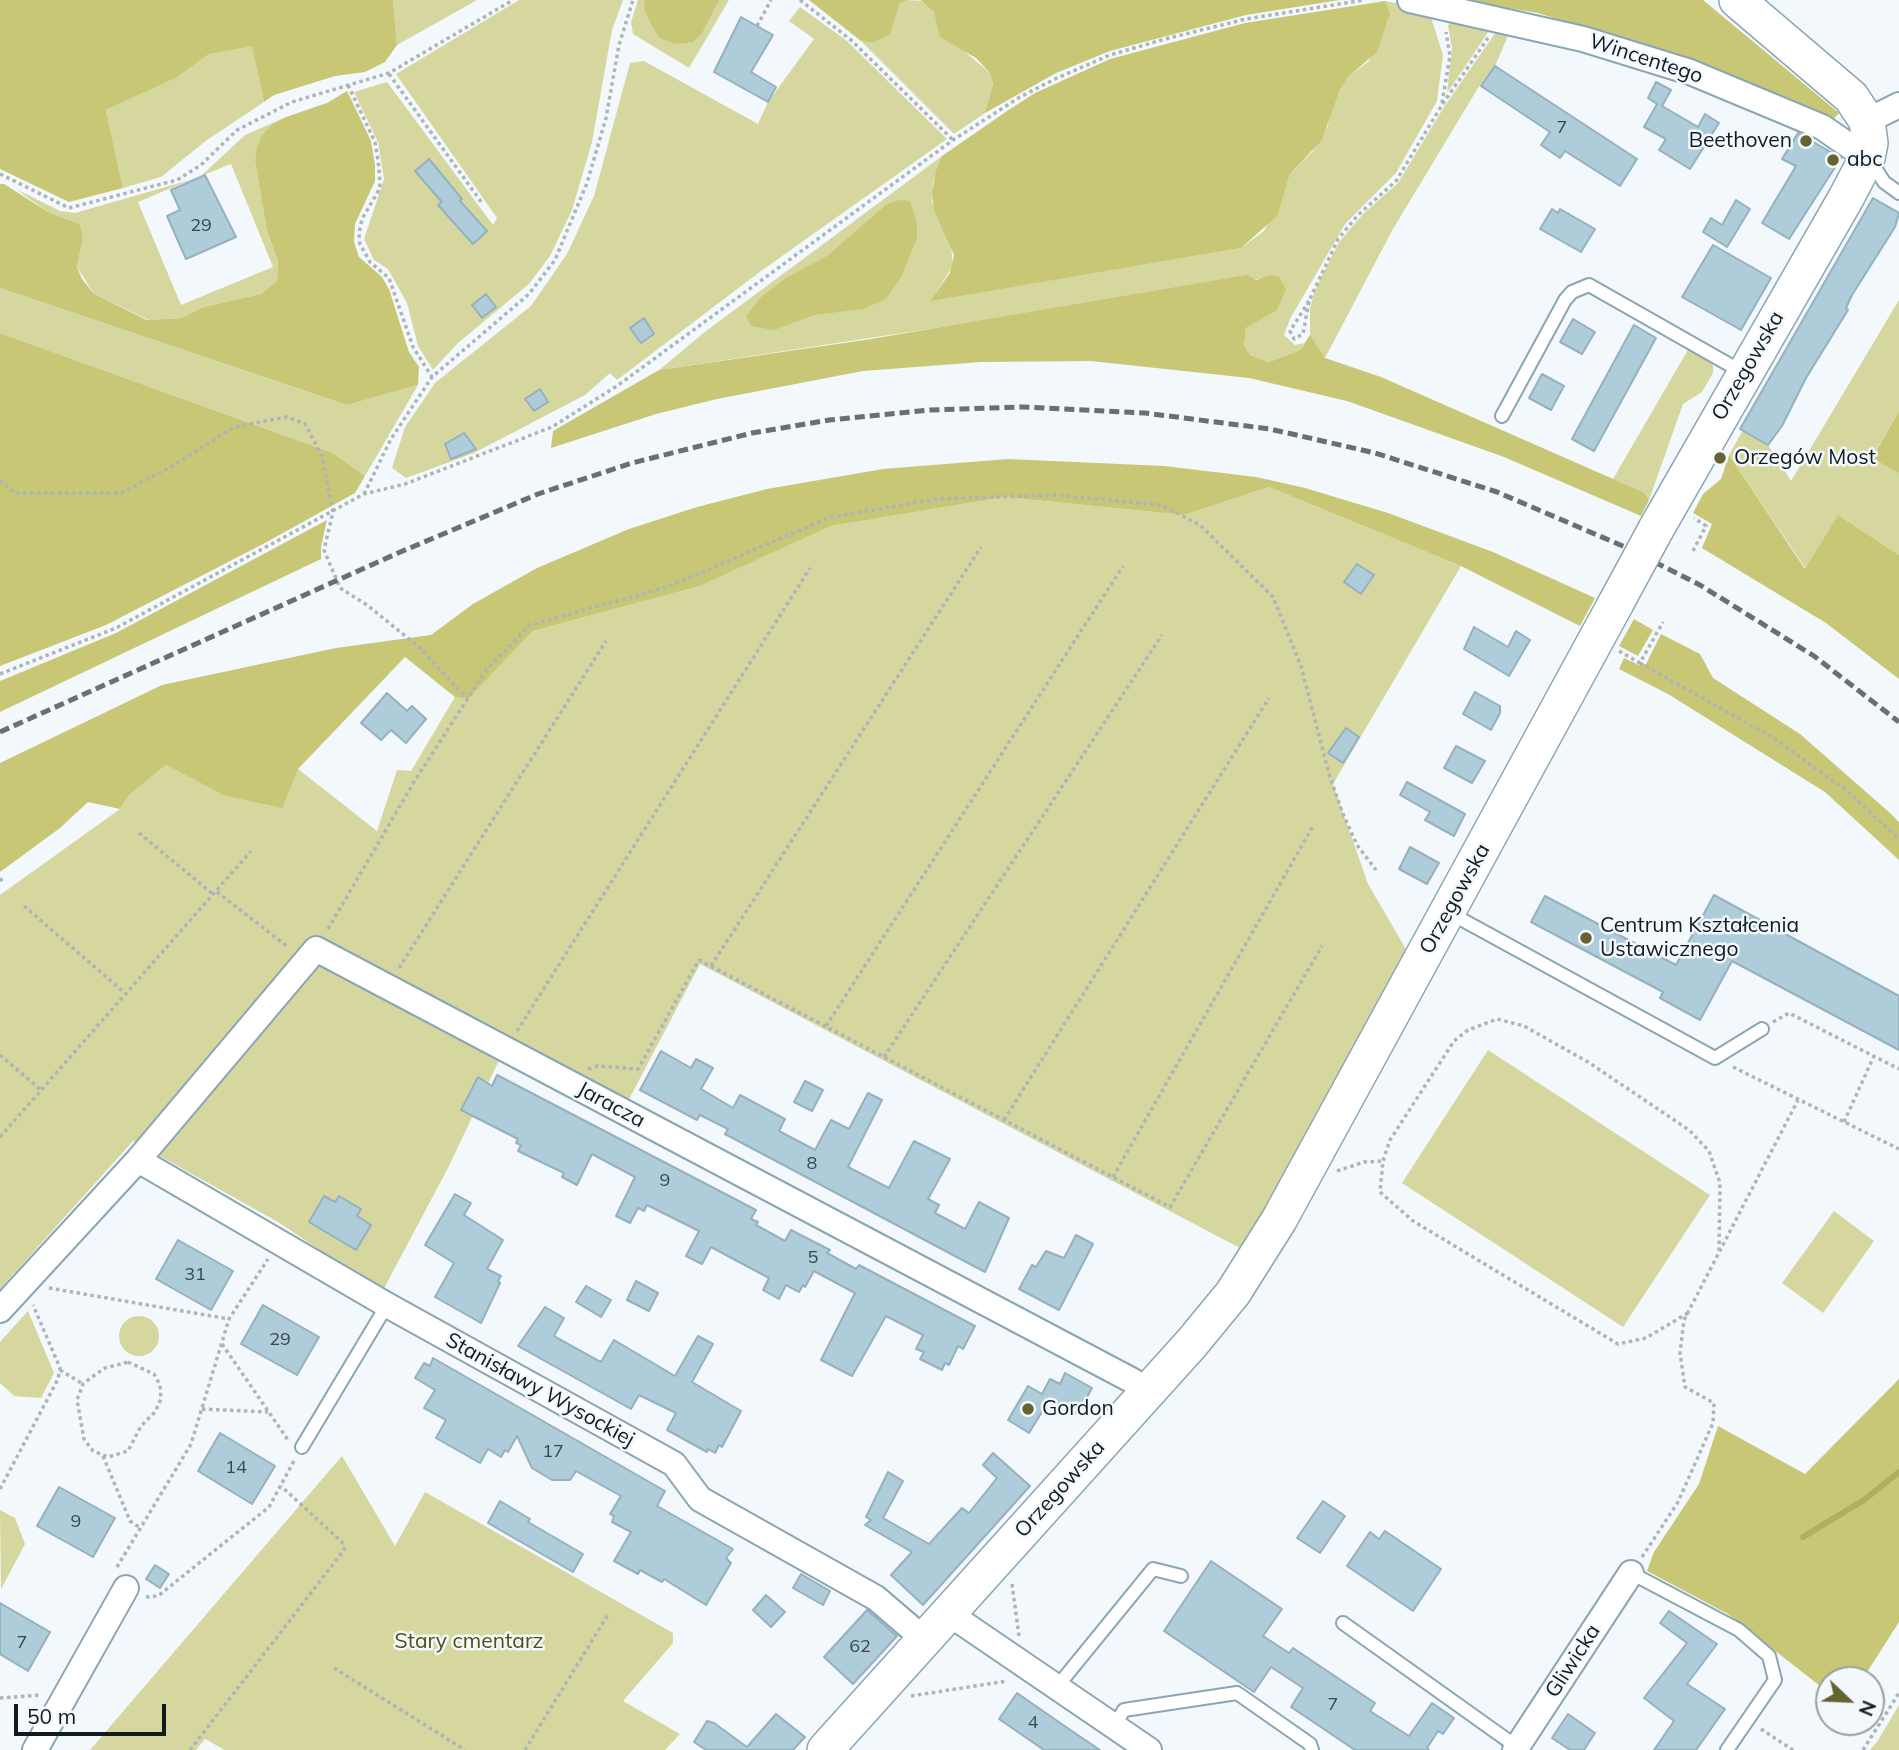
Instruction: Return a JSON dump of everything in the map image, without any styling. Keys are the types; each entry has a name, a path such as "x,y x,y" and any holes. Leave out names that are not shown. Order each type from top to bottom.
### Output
{"street":[{"name":"Wincentego","path":"1410,0 1434,3 1583,38 1734,89 1822,127 1867,158"},
{"path":"1737,0 1851,97 1867,121 1899,105"},
{"name":"Orzegowska","path":"825,1750 1146,1394 1233,1293 1256,1257 1448,912 1656,529 1867,158 1870,144 1867,121"},
{"path":"0,1310 138,1160 312,955"},
{"name":"Jaracza","path":"312,955 572,1084 1133,1381 1146,1394"},
{"name":"Stanisławy Wysockiej","path":"138,1160 387,1305 674,1464 700,1499 876,1598 925,1640"},
{"name":"Gliwicka","path":"1516,1749 1631,1573"},
{"path":"35,1750 126,1588"},
{"path":"948,1613 1149,1750"}],"lane":[{"path":"1867,158 1884,182 1899,193"},
{"path":"1502,416 1564,300 1572,292 1589,285 1744,373"},
{"path":"1448,912 1715,1058 1762,1029"},
{"path":"302,1447 387,1305"},
{"path":"1056,1688 1153,1569 1181,1576"},
{"path":"1631,1573 1739,1630 1769,1656 1774,1680 1727,1750"},
{"path":"1343,1623 1516,1749"},
{"path":"1114,1726 1124,1710 1237,1693 1310,1744 1311,1750"}],"path":[{"path":"0,174 69,208 177,180 201,165 237,130 292,102 389,73 513,0"},
{"path":"364,494 391,439 432,377 528,294 555,260 587,183 606,118 619,45 633,0"},
{"path":"757,26 771,0"},
{"path":"800,0 851,40 953,140"},
{"path":"0,674 116,628 364,494 405,484 552,427 617,386 953,140 1026,94 1110,55 1246,19 1364,0"},
{"path":"1434,3 1450,45 1442,105"},
{"path":"1308,301 1303,334 1294,339 1290,331 1338,239 1357,215 1396,181 1442,105 1493,30 1506,20"},
{"path":"389,73 482,202"},
{"path":"348,85 375,142 379,167 380,188 362,219 360,244 370,262 389,278 413,347 432,377"},
{"path":"1,483 14,493 121,493 169,468 234,427 286,417 305,424 322,456 333,512 324,550 340,587 419,647 468,699"},
{"path":"139,833 216,894 312,955 414,782 486,670 530,625 667,587 831,517 938,499 1054,495 1161,505 1200,525 1273,597 1301,666 1329,774 1343,814 1357,845 1376,870"},
{"path":"1692,517 1706,526 1693,551"},
{"path":"711,966 981,547"},
{"path":"826,1026 1122,566"},
{"path":"514,1036 810,568"},
{"path":"1640,663 1663,622"},
{"path":"884,1057 1162,635"},
{"path":"397,973 606,641"},
{"path":"1629,657 1772,737 1846,790 1899,839"},
{"path":"1004,1120 1269,698"},
{"path":"1113,1177 1314,826"},
{"path":"0,1137 251,851"},
{"path":"24,906 127,994"},
{"path":"572,1084 577,1076 597,1066 638,1069 699,960 1170,1207 1322,946"},
{"path":"1762,1029 1789,1013 1899,1069"},
{"path":"1688,1313 1646,1338 1618,1344 1413,1221 1380,1192 1383,1161 1390,1140 1415,1097 1454,1041 1468,1030 1497,1018 1524,1026 1588,1062 1689,1130 1710,1151 1720,1183 1719,1251"},
{"path":"0,1055 41,1090"},
{"path":"1844,1122 1874,1056"},
{"path":"1715,1058 1899,1149"},
{"path":"1631,1573 1678,1502 1713,1423 1714,1403 1685,1387 1680,1353 1688,1313 1798,1100"},
{"path":"1330,1173 1364,1162 1383,1161"},
{"path":"222,1344 286,1439 302,1447 269,1507 158,1596 141,1596 110,1579 191,1444 229,1319 278,1242"},
{"path":"42,1286 229,1319"},
{"path":"30,1299 60,1370 83,1384"},
{"path":"128,1362 150,1370 160,1385 158,1408 141,1426 128,1451 114,1457 103,1456 87,1445 80,1428 77,1400 83,1384 105,1368 128,1362"},
{"path":"0,1489 60,1370"},
{"path":"202,1409 268,1412"},
{"path":"103,1456 130,1521 140,1527"},
{"path":"190,1750 344,1550 344,1544 281,1486"},
{"path":"1012,1582 1019,1637"},
{"path":"525,1750 609,1613"},
{"path":"334,1668 465,1750"},
{"path":"906,1696 1013,1681"},
{"path":"1863,1750 1899,1693"},
{"path":"0,1698 43,1694 62,1698"},
{"path":"1747,1720 1793,1750"}],"green space":[{"path":"393,0 477,0 397,45"},
{"path":"519,0 623,0 612,30 592,142 572,210 550,256 529,284 458,343 433,370 418,346 407,303 388,269 374,260 364,239 384,179 378,142 354,92 387,82 493,225 497,218 396,74"},
{"path":"638,0 729,0 689,68 633,34 631,22"},
{"path":"908,0 925,1 964,51 990,73 993,84 985,113 954,134 861,41 873,43 890,35 900,3"},
{"path":"1385,1 1402,4 1431,17 1443,55 1437,101 1396,173 1345,224 1290,319 1284,335 1295,345 1304,343 1300,350 1269,362 1250,355 1244,345 1246,328 1259,319 1264,278 659,370 706,331 942,156 933,184 932,201 951,245 953,266 931,300 1241,248 1264,231 1290,174 1313,151 1328,126 1329,115 1339,89 1348,77 1369,61 1388,21"},
{"path":"800,7 847,41 947,139 761,271 617,380 610,373 585,395 474,453 406,478 392,468 405,427 435,383 531,306 567,254 594,196 630,63 644,61 758,124 768,102 814,39 789,21"},
{"path":"1452,17 1493,25 1447,93 1452,48 1448,26"},
{"path":"1498,29 1511,29 1495,66 1478,88 1393,229 1325,358 1310,338 1310,308 1315,290 1339,242 1363,214 1398,183 1444,107"},
{"path":"252,45 264,102 207,140 161,177 123,188 106,110 176,78 209,54"},
{"path":"286,117 262,135 255,161 267,231 278,261 277,281 261,294 203,307 182,318 149,320 94,294 77,267 83,238 80,224 48,212 16,189 60,211 75,213 190,180 138,202 181,305 273,267 231,164 201,176 245,135"},
{"path":"0,288 347,405 418,385 365,476 333,453 0,333"},
{"path":"1899,300 1899,411 1872,457 1899,473 1899,555 1838,515 1806,569 1729,455 1743,430 1768,445 1791,481"},
{"path":"1689,348 1713,363 1713,373 1702,392 1683,404 1649,500 1645,493 1613,479"},
{"path":"1269,487 1461,566 1333,784 1368,884 1410,956 1289,1176 1240,1248 700,964 626,1105 510,1037 448,1168 382,1292 278,1222 133,1141 0,1289 0,895 120,809 129,795 166,765 223,795 298,769 377,831 397,770 411,771 455,697 468,699 533,631 700,586 831,526 1005,497 1184,515"},
{"path":"1488,1050 1710,1195 1623,1327 1402,1183"},
{"path":"1834,1211 1874,1241 1823,1313 1782,1283"},
{"path":"28,1311 54,1373 41,1398 14,1396 0,1383 0,1342"},
{"path":"139,1316 153,1322 159,1336 153,1350 139,1356 125,1350 119,1336 125,1322"},
{"name":"Stary cmentarz","path":"342,1456 395,1546 425,1492 673,1633 673,1643 623,1701 680,1734 665,1750 225,1750 205,1739 196,1750 90,1750"},
{"path":"0,1510 15,1518 25,1544 1,1589"},
{"path":"1899,1705 1899,1750 1870,1750 1881,1736 1885,1736 1885,1729"}],"shaded area":[{"path":"0,0 393,0 397,45 385,62 365,72 335,76 274,95 264,102 252,46 209,54 176,78 106,110 123,188 69,202 0,169"},
{"path":"644,0 719,0 702,33 693,42 675,44 660,38 655,31 645,12"},
{"path":"809,0 908,0 900,3 890,35 873,43 861,41"},
{"path":"921,0 1340,0 1246,15 1110,51 1056,73 985,113 993,84 990,73 976,58 940,37 934,12"},
{"path":"1461,0 1703,0 1839,113 1832,121 1693,61 1538,13"},
{"path":"1385,1 1390,14 1377,52 1348,77 1340,89 1322,140 1290,174 1277,216 1241,248 930,301 950,273 954,255 934,210 932,193 942,156 1007,111 1035,93 1110,59 1245,23"},
{"path":"347,91 371,141 375,165 375,181 355,224 354,242 359,257 382,277 389,289 409,352 419,367 418,385 347,405 0,288 0,184 4,184 48,212 80,224 83,238 77,267 82,279 94,294 147,320 182,318 203,307 261,294 277,281 278,261 267,231 255,161 262,135 286,117 327,103"},
{"path":"899,200 910,201 917,224 917,238 901,277 886,299 863,309 814,315 774,330 751,326 746,316 761,297 786,278 827,256 887,204"},
{"path":"1247,275 1256,280 1271,275 1279,277 1286,289 1277,310 1246,328 1244,345 1250,355 1269,362 1300,350 1310,335 1325,358 1381,377 1645,493 1649,500 1641,516 1504,457 1347,401 1249,378 1091,361 981,362 863,371 717,399 656,414 551,448 553,431 659,370 871,339"},
{"path":"0,333 333,453 365,476 355,493 265,543 106,625 0,666"},
{"path":"1899,411 1899,473 1872,458"},
{"path":"1729,455 1805,569 1838,515 1899,555 1899,679 1826,623 1702,548 1712,524 1693,513 1703,494 1721,479"},
{"path":"1008,459 1164,466 1256,477 1305,488 1388,513 1493,552 1595,598 1580,626 1461,566 1269,487 1184,515 1005,497 831,526 700,586 533,631 468,699 455,697 405,657 298,769 282,808 223,795 166,765 129,795 120,809 88,802 60,828 0,872 0,763 162,685 336,648 431,635 473,604 537,568 629,529 697,507 767,489 883,469"},
{"path":"327,520 321,559 0,712 0,681 116,633"},
{"path":"1634,619 1653,630 1638,656 1619,646"},
{"path":"1661,634 1700,654 1713,678 1800,734 1890,813 1899,822 1899,860 1825,792 1668,694 1619,669 1624,658 1639,665 1646,664"},
{"path":"1899,1379 1899,1622 1871,1666 1815,1666 1815,1682 1728,1614 1647,1571 1654,1552 1699,1484 1718,1426 1805,1474"}],"building":[{"path":"741,17 773,35 751,72 776,87 768,102 714,72"},
{"path":"1495,66 1637,159 1620,186 1565,151 1560,158 1541,145 1550,132 1481,86"},
{"path":"1656,82 1671,90 1662,106 1698,127 1705,114 1719,123 1690,169 1659,150 1666,139 1644,127 1657,104 1648,98"},
{"path":"1798,133 1841,158 1789,239 1762,223 1796,166 1782,159"},
{"path":"429,159 462,199 460,201 487,231 473,244 438,205 442,202 415,171"},
{"path":"205,175 236,237 186,259 167,216 180,210 171,190"},
{"path":"1873,198 1899,213 1895,227 1852,295 1846,308 1848,310 1806,378 1782,426 1768,445 1740,429"},
{"path":"1736,200 1750,209 1727,247 1703,232 1711,218 1722,225"},
{"path":"1552,209 1558,213 1560,209 1595,229 1581,252 1540,229"},
{"path":"1713,245 1771,278 1741,330 1682,297"},
{"path":"486,294 496,307 482,318 472,305"},
{"path":"644,318 654,334 641,343 630,328"},
{"path":"1573,319 1595,332 1582,354 1560,342"},
{"path":"1634,325 1656,338 1594,451 1572,439"},
{"path":"1542,374 1564,386 1551,410 1529,398"},
{"path":"540,389 548,402 534,411 525,399"},
{"path":"464,433 476,449 451,459 445,444"},
{"path":"1357,564 1374,575 1361,594 1344,582"},
{"path":"1474,627 1508,647 1516,631 1530,640 1509,676 1464,649"},
{"path":"1475,692 1500,706 1500,713 1491,730 1463,714"},
{"path":"387,693 407,711 412,706 426,719 406,743 391,730 381,740 361,723"},
{"path":"1346,728 1359,737 1343,763 1328,753"},
{"path":"1456,746 1485,761 1472,783 1444,768"},
{"path":"1407,782 1465,814 1454,836 1425,820 1430,812 1400,795"},
{"path":"1410,847 1439,863 1427,884 1399,869"},
{"path":"1714,895 1899,996 1899,1050 1732,961 1700,1020 1660,998 1663,992 1531,922 1545,896 1676,965"},
{"path":"661,1051 691,1068 696,1059 713,1068 701,1089 733,1108 740,1095 785,1119 779,1131 815,1150 831,1120 849,1129 868,1093 882,1100 848,1167 889,1188 914,1141 950,1159 928,1199 939,1205 935,1213 965,1229 979,1202 1009,1218 985,1272 725,1134 728,1129 700,1115 697,1120 640,1090"},
{"path":"497,1075 756,1210 751,1219 758,1222 756,1225 785,1241 791,1230 830,1250 827,1253 856,1269 859,1265 975,1326 963,1349 958,1346 949,1365 945,1363 942,1370 920,1359 924,1352 916,1349 923,1335 886,1316 852,1376 821,1360 855,1293 814,1271 799,1292 786,1285 779,1299 763,1290 769,1278 711,1247 702,1264 686,1256 699,1231 647,1205 644,1211 638,1208 630,1223 616,1216 635,1177 592,1154 577,1185 562,1177 564,1173 518,1151 521,1145 516,1143 518,1139 461,1110 478,1077 492,1086"},
{"path":"805,1081 823,1090 812,1111 794,1102"},
{"path":"455,1194 471,1203 464,1215 503,1240 487,1269 501,1276 498,1281 500,1283 481,1323 435,1297 454,1263 425,1245"},
{"path":"324,1196 335,1202 339,1196 361,1209 357,1216 371,1225 356,1250 309,1222"},
{"path":"1076,1235 1093,1244 1059,1310 1019,1289 1032,1265 1036,1267 1046,1251 1064,1258"},
{"path":"178,1240 233,1271 211,1310 156,1279"},
{"path":"636,1281 658,1293 649,1311 627,1300"},
{"path":"586,1286 611,1300 601,1317 576,1302"},
{"path":"263,1305 319,1337 297,1375 241,1344"},
{"path":"545,1307 564,1318 554,1336 601,1362 614,1340 675,1376 698,1336 713,1344 692,1382 741,1411 722,1447 719,1445 715,1453 708,1449 707,1452 667,1430 676,1413 639,1395 631,1409 518,1346"},
{"path":"433,1358 665,1491 657,1506 733,1549 726,1558 731,1563 706,1605 664,1579 662,1582 640,1570 638,1574 614,1561 631,1532 612,1522 614,1516 610,1514 621,1496 576,1471 570,1480 552,1480 532,1468 517,1436 508,1452 505,1450 501,1457 488,1449 480,1463 436,1438 446,1420 424,1408 435,1390 415,1378 424,1363 430,1366"},
{"path":"1065,1373 1092,1388 1078,1414 1050,1399 1029,1433 1008,1420 1028,1386 1042,1394 1050,1379 1060,1384"},
{"path":"220,1433 275,1466 252,1504 198,1471"},
{"path":"993,1453 1030,1486 923,1605 891,1575 912,1552 865,1525 871,1520 866,1517 888,1472 903,1481 883,1518 929,1544 962,1508 969,1513 997,1478 983,1465"},
{"path":"59,1487 115,1518 93,1557 37,1526"},
{"path":"500,1501 530,1519 528,1522 583,1554 573,1572 488,1523"},
{"path":"1323,1501 1345,1516 1320,1553 1297,1538"},
{"path":"1385,1531 1441,1569 1413,1611 1347,1566 1370,1532 1379,1539"},
{"path":"1211,1561 1282,1609 1263,1636 1289,1653 1293,1648 1375,1703 1370,1711 1409,1736 1432,1703 1454,1718 1443,1734 1438,1731 1427,1748 1429,1750 1355,1750 1291,1707 1303,1688 1271,1667 1254,1692 1164,1631"},
{"path":"155,1565 169,1574 160,1588 146,1579"},
{"path":"801,1574 830,1591 823,1605 793,1588"},
{"path":"766,1595 785,1612 771,1627 753,1610"},
{"path":"0,1603 50,1632 28,1671 0,1654"},
{"path":"867,1610 897,1636 853,1684 824,1657"},
{"path":"1669,1611 1717,1644 1687,1684 1725,1709 1696,1750 1654,1750 1674,1721 1644,1698 1687,1643 1660,1623"},
{"path":"1017,1693 1100,1750 1044,1750 999,1719"},
{"path":"776,1714 805,1737 793,1750 706,1750 694,1742 707,1721 714,1723 747,1747"},
{"path":"1568,1714 1595,1733 1584,1750 1570,1750 1552,1738"}],"waterway":[{"path":"1803,1537 1864,1500 1899,1472"}],"railway":[{"path":"0,732 398,553 538,494 632,463 752,433 829,420 930,410 1022,407 1145,413 1270,429 1375,453 1497,492 1625,547 1700,585 1814,656 1899,722"}],"place":[{"name":"Beethoven","path":"1806,141"},
{"name":"abc","path":"1833,160"},
{"name":"Orzegów Most","path":"1720,458"},
{"name":"Centrum Kształcenia Ustawicznego","path":"1586,938"},
{"name":"Gordon","path":"1028,1409"}]}
